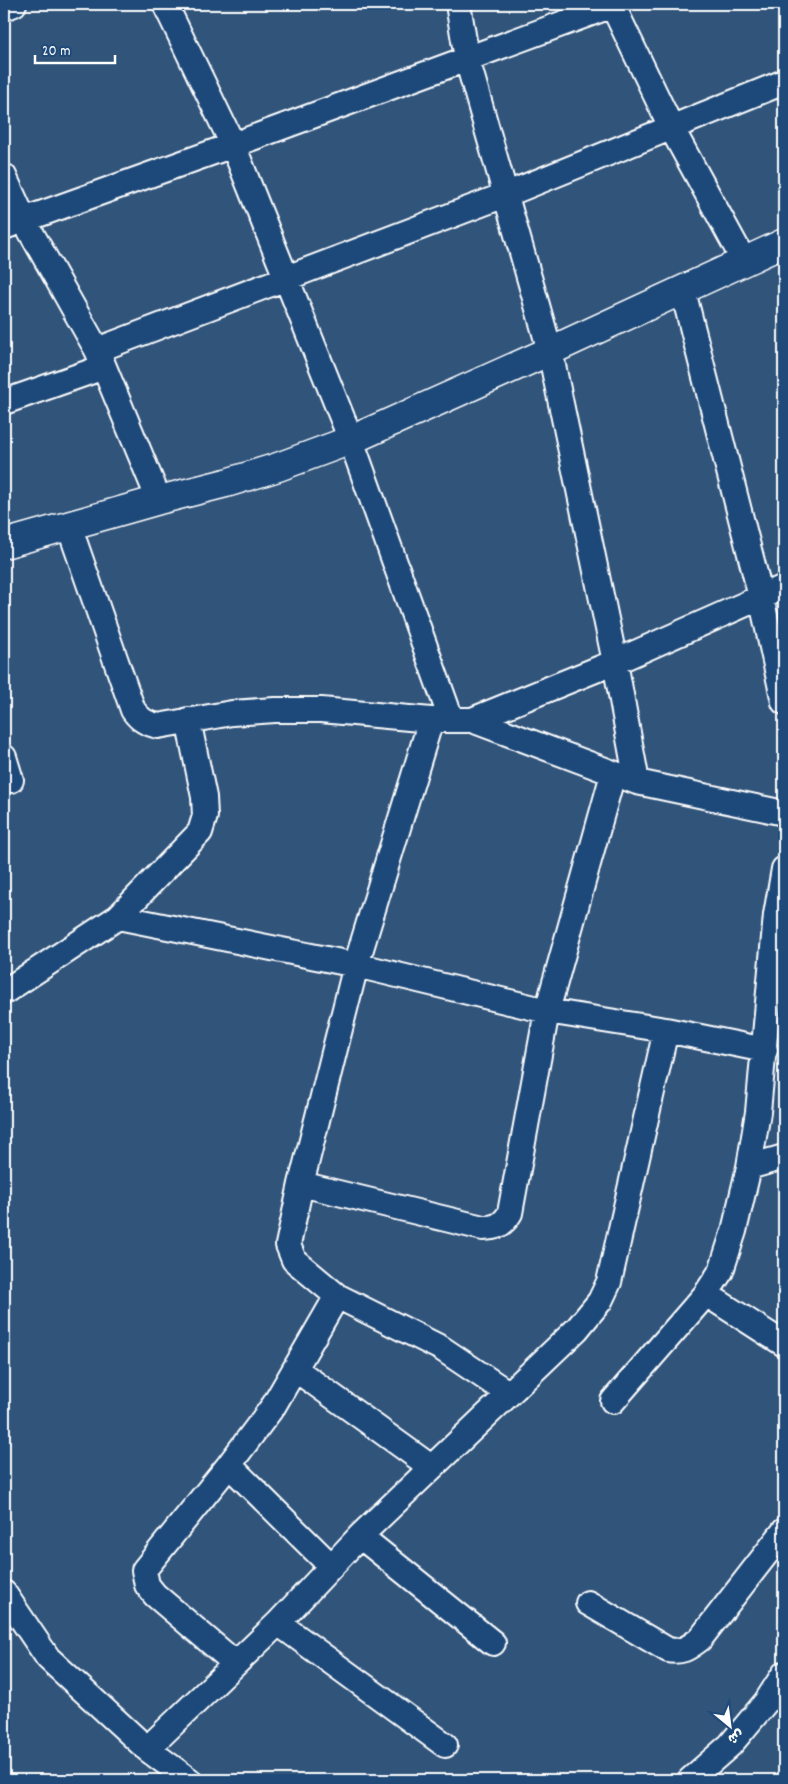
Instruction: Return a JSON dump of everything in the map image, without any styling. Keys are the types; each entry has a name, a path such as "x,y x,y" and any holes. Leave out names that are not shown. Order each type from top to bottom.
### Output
{"street":[{"path":"4,8 14,4"},
{"path":"165,4 234,146 351,440 451,720 356,965 301,1184 288,1245 294,1260 337,1296 441,1348 508,1393"},
{"path":"458,4 467,59 550,351 615,662 637,782"},
{"path":"14,223 234,146 612,4 671,127 744,261"},
{"path":"4,402 101,358 287,279 505,195 784,82"},
{"path":"4,176 14,223 101,358 159,500"},
{"path":"4,544 226,483 278,467 351,440 683,291 784,243"},
{"path":"683,291 761,597 784,702"},
{"path":"69,526 133,710 147,724 158,726 232,713 275,710 321,710 451,720 637,782 784,813"},
{"path":"451,720 615,662 784,587"},
{"path":"4,992 118,917 200,832 205,816 204,797 188,720"},
{"path":"4,757 11,780"},
{"path":"301,1184 483,1228 495,1228 505,1222 510,1213 547,1011 613,774"},
{"path":"613,1402 706,1294 721,1271 734,1231 750,1167 758,1112 776,915 784,870"},
{"path":"118,917 356,965 547,1011 666,1030 765,1050"},
{"path":"147,1749 278,1623 360,1536 577,1328 600,1301 609,1282 666,1030"},
{"path":"750,1167 784,1157"},
{"path":"706,1294 784,1344"},
{"path":"235,1664 155,1595 147,1585 144,1570 229,1465 274,1405 337,1296"},
{"path":"295,1369 431,1467"},
{"path":"229,1465 331,1566"},
{"path":"588,1603 668,1650 677,1652 688,1648 700,1638 784,1531"},
{"path":"360,1536 493,1643"},
{"path":"4,1594 48,1658 147,1749 188,1780"},
{"path":"278,1623 445,1745"},
{"path":"690,1780 730,1745 766,1702 784,1674"}]}
